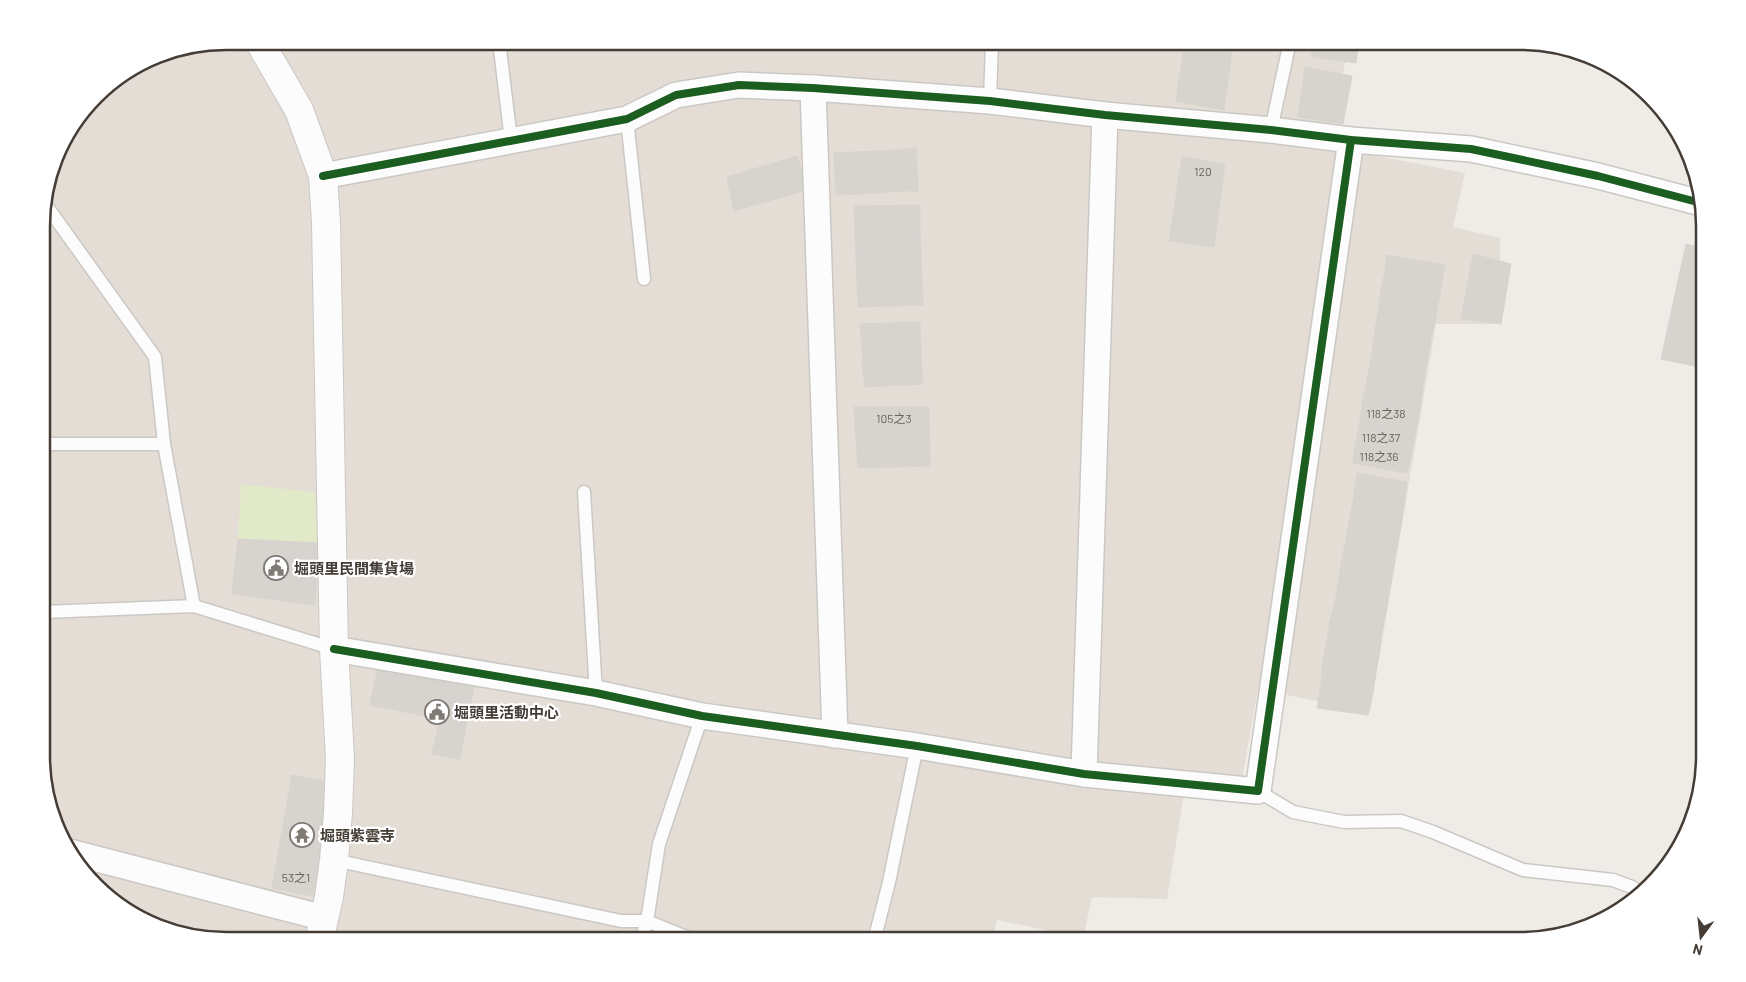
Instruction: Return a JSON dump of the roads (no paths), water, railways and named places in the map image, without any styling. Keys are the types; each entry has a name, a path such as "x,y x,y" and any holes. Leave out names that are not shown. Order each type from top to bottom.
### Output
{"street":[{"path":"81,855 321,929 329,897 338,813 340,759 334,649 326,222 323,176 299,110 264,50"},
{"path":"323,176 627,119 676,95 738,86 813,88 990,101 1105,115 1271,130 1351,140 1471,149 1598,176 1694,201"},
{"path":"813,88 835,735"},
{"path":"1084,774 1105,115"},
{"path":"334,649 596,693 702,716 917,746 1084,774 1258,791 1351,140"}],"lane":[{"path":"500,50 512,140"},
{"path":"990,101 992,50"},
{"path":"1271,130 1288,50"},
{"path":"627,119 644,279"},
{"path":"51,212 155,357 164,444 194,606"},
{"path":"50,444 164,444"},
{"path":"584,492 596,693"},
{"path":"50,612 194,606 334,649"},
{"path":"644,932 659,844 702,716"},
{"path":"876,932 889,882 917,746"},
{"path":"1258,791 1293,812 1344,822 1400,821 1433,832 1523,870 1613,880 1635,889"},
{"path":"334,860 621,921 647,921 674,932"}],"place":[{"name":"堀頭里民間集貨場","path":"276,568"},
{"name":"堀頭里活動中心","path":"437,712"},
{"name":"堀頭紫雲寺","path":"302,835"}]}
